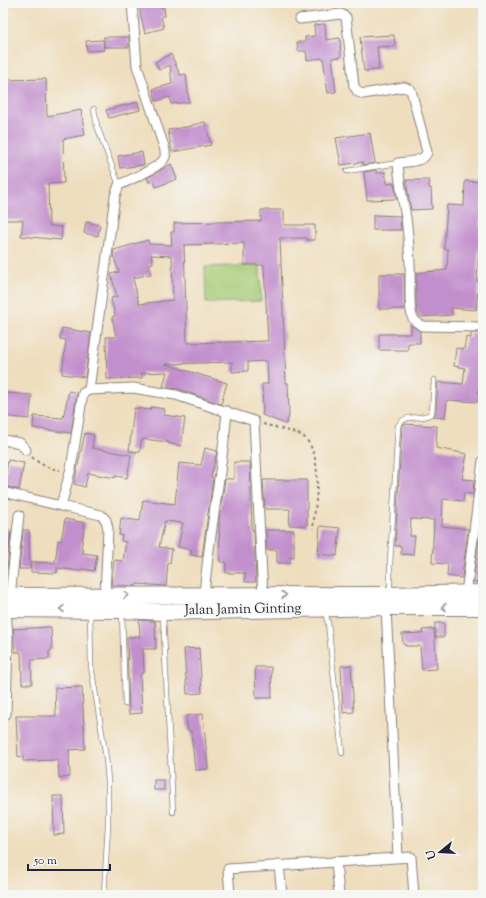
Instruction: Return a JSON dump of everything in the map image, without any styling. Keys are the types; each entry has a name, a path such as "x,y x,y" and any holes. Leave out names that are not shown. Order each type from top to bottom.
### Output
{"highway":[{"name":"Jalan Jamin Ginting","path":"5,603 90,610 162,612 324,608 466,593 483,593"},
{"name":"Jalan Jamin Ginting","path":"5,603 48,597 105,595 263,595 388,601 483,608"}],"street":[{"path":"89,390 114,202 119,185 159,165 165,158 162,141 137,66 132,3"},
{"path":"300,19 341,14 346,17 354,86 358,92 363,94 404,87 411,90 427,152 423,158 398,163 410,261 410,307 412,317 422,326 483,327"},
{"path":"61,506 71,468 83,393 89,390 133,388 176,395 254,420 263,595"},
{"path":"204,595 208,555 222,467 227,411"},
{"path":"3,440 20,443 26,450"},
{"path":"466,593 483,461"},
{"path":"3,492 101,515 106,520 108,529 105,595"},
{"path":"6,714 8,637 5,603 19,515"},
{"path":"388,601 398,857"},
{"path":"230,895 228,869 411,857 414,895"},
{"path":"336,861 339,895"},
{"path":"279,865 282,895"}],"lane":[{"path":"94,109 97,126 119,185"},
{"path":"347,171 398,163"},
{"path":"388,601 398,426 401,420 406,418 429,416 432,413 434,380"},
{"path":"324,608 328,623 342,753"},
{"path":"90,610 90,666 106,758 108,781 108,825 104,895"},
{"path":"122,610 125,704"},
{"path":"162,612 173,812"}],"path":[{"path":"254,420 303,436 314,451 317,468 313,529"},
{"path":"26,450 36,460 53,470 71,468"}],"green space":[{"path":"260,265 261,301 206,303 205,267"}],"building":[{"path":"139,3 158,3 159,7 164,7 165,16 161,17 164,28 145,33"},
{"path":"325,24 326,40 340,38 341,57 332,58 336,92 328,93 323,58 307,60 306,51 298,51 297,42 305,42 305,37 315,36 314,25"},
{"path":"394,35 395,46 377,47 379,70 364,71 360,37"},
{"path":"104,37 129,37 129,47 104,47"},
{"path":"103,40 104,50 87,51 86,41"},
{"path":"171,54 180,75 186,74 189,102 171,104 170,97 156,101 153,89 172,84 170,65 159,70 155,62"},
{"path":"46,79 47,116 81,110 85,135 63,139 64,183 48,184 49,226 62,227 61,240 21,236 23,220 5,220 3,195 3,80"},
{"path":"138,102 140,110 109,118 106,110"},
{"path":"205,122 211,145 172,152 168,130"},
{"path":"370,133 375,163 363,165 363,162 341,165 336,138"},
{"path":"142,152 144,165 120,168 118,156"},
{"path":"171,164 177,179 156,187 154,181 149,182 147,178"},
{"path":"376,170 376,173 385,172 387,184 394,183 397,199 367,200 364,172"},
{"path":"406,180 429,180 432,209 411,210"},
{"path":"465,181 482,182 483,184 477,281 479,281 476,310 451,308 452,315 420,317 416,304 416,273 447,270 448,249 444,249 447,205 464,206"},
{"path":"261,210 284,210 284,225 315,225 315,240 307,240 307,238 280,238 286,383 288,383 289,416 286,424 262,415 262,384 268,384 267,361 248,362 248,371 232,372 232,362 165,364 227,383 221,404 178,389 163,387 167,372 142,373 142,378 107,379 106,337 116,337 112,317 115,316 111,298 117,297 111,274 119,272 113,255 114,250 148,240 149,244 172,245 171,232 174,232 174,223 261,221","holes":["244,243 244,265 264,265 268,341 187,343 184,245","151,255 172,256 173,300 139,304 133,278 151,274 149,264 153,263"]},
{"path":"373,215 400,216 401,230 373,230"},
{"path":"86,222 100,225 98,236 84,233"},
{"path":"379,274 404,274 405,309 379,309"},
{"path":"411,325 420,331 420,343 408,343 408,350 379,350 379,334 411,334"},
{"path":"62,328 91,333 85,377 62,374 66,340 60,339"},
{"path":"471,333 483,333 483,385 479,385 478,402 447,400 445,418 433,417 436,413 438,382 463,384 465,368 454,366 456,348 464,349 466,337 471,338"},
{"path":"69,391 77,393 71,433 33,428 34,416 63,418"},
{"path":"6,393 32,395 29,419 3,416 3,399 6,399"},
{"path":"151,407 165,409 164,415 185,418 181,446 168,442 143,439 142,442 141,441 140,452 129,451 134,408 150,410"},
{"path":"404,424 437,426 436,448 467,454 462,479 474,480 473,494 464,493 463,501 443,499 442,526 468,529 462,578 447,576 448,564 432,563 434,520 411,519 410,536 415,536 413,555 401,554 401,546 395,546 402,427"},
{"path":"85,433 94,435 92,448 131,455 127,478 115,476 115,478 88,473 85,487 74,484"},
{"path":"205,448 217,451 211,477 213,478 202,557 191,555 192,550 178,547 183,523 165,521 159,547 172,549 170,563 168,563 166,586 137,584 136,586 111,585 114,560 123,561 126,542 121,541 122,535 119,535 121,518 140,521 143,500 175,504 179,463 201,465"},
{"path":"8,460 24,463 19,490 4,486"},
{"path":"234,462 250,462 252,530 254,530 256,582 245,582 245,573 226,573 226,562 220,562 219,520 225,479 234,479"},
{"path":"263,480 307,480 307,526 289,525 290,509 265,509"},
{"path":"65,519 85,523 81,549 83,550 83,553 97,555 94,571 57,568 57,573 31,572 31,562 55,563 58,540 61,541"},
{"path":"320,526 340,528 337,556 318,554"},
{"path":"11,530 7,569 3,568 3,531"},
{"path":"23,530 29,530 30,569 19,569"},
{"path":"266,530 294,530 294,557 290,557 290,563 277,563 277,550 267,550"},
{"path":"480,531 483,531 483,583 473,582"},
{"path":"139,620 155,621 156,649 143,649 144,673 140,674 142,713 129,714 127,637 140,637"},
{"path":"435,623 444,623 444,637 435,637"},
{"path":"51,627 52,650 49,651 49,659 31,660 32,684 22,684 21,652 15,652 13,629"},
{"path":"434,629 437,669 422,670 420,646 405,646 405,644 403,644 402,634 423,633 422,630"},
{"path":"199,648 202,693 187,694 184,649"},
{"path":"351,665 354,712 343,713 341,666"},
{"path":"255,667 271,667 272,698 256,698"},
{"path":"82,687 85,749 69,750 70,777 59,778 58,760 23,761 23,756 18,757 16,716 56,716 55,688"},
{"path":"203,714 208,769 195,770 191,731 188,731 186,716"},
{"path":"154,780 164,780 164,790 154,790"},
{"path":"53,796 63,796 64,834 54,835"}]}
